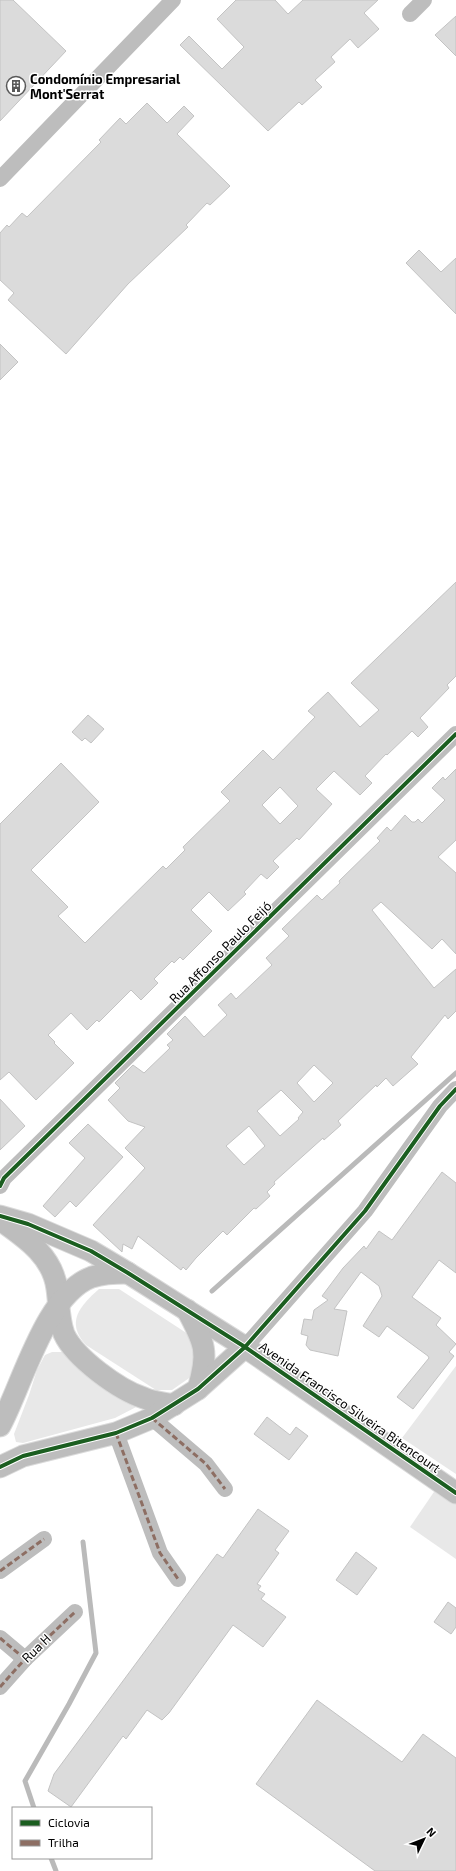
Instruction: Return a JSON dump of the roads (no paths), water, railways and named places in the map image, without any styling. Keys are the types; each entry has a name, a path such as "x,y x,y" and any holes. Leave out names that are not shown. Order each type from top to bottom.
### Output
{"main road":[{"name":"Avenida Francisco Silveira Bitencourt","path":"0,1216 28,1224 91,1251 128,1273 245,1347 456,1493"},
{"path":"0,1221 18,1233 46,1258 57,1286 64,1333 74,1349 92,1367 127,1391 144,1399 174,1405"},
{"path":"0,1426 33,1352 59,1304 74,1288 90,1278 108,1273 128,1273"},
{"path":"187,1310 200,1332 205,1351 204,1369 198,1389"},
{"path":"0,1467 23,1456 116,1433 152,1418 198,1389 245,1347"}],"street":[{"path":"0,179 173,0"},
{"path":"410,14 424,0"},
{"name":"Rua Affonso Paulo Feijó","path":"0,1186 4,1178 456,734"},
{"path":"245,1347 365,1211 440,1106 456,1089"},
{"path":"152,1418 206,1464 225,1489"},
{"path":"116,1433 160,1552 178,1580"},
{"path":"0,1570 44,1539"},
{"name":"Rua H","path":"0,1687 24,1659 75,1612"},
{"path":"0,1638 24,1659"}],"waterway":[{"path":"212,1291 456,1073"},
{"path":"34,1807 25,1781 96,1653 83,1542"},
{"path":"51,1859 56,1871"}],"place":[{"name":"Condomínio Empresarial Mont'Serrat","path":"16,86"}]}
